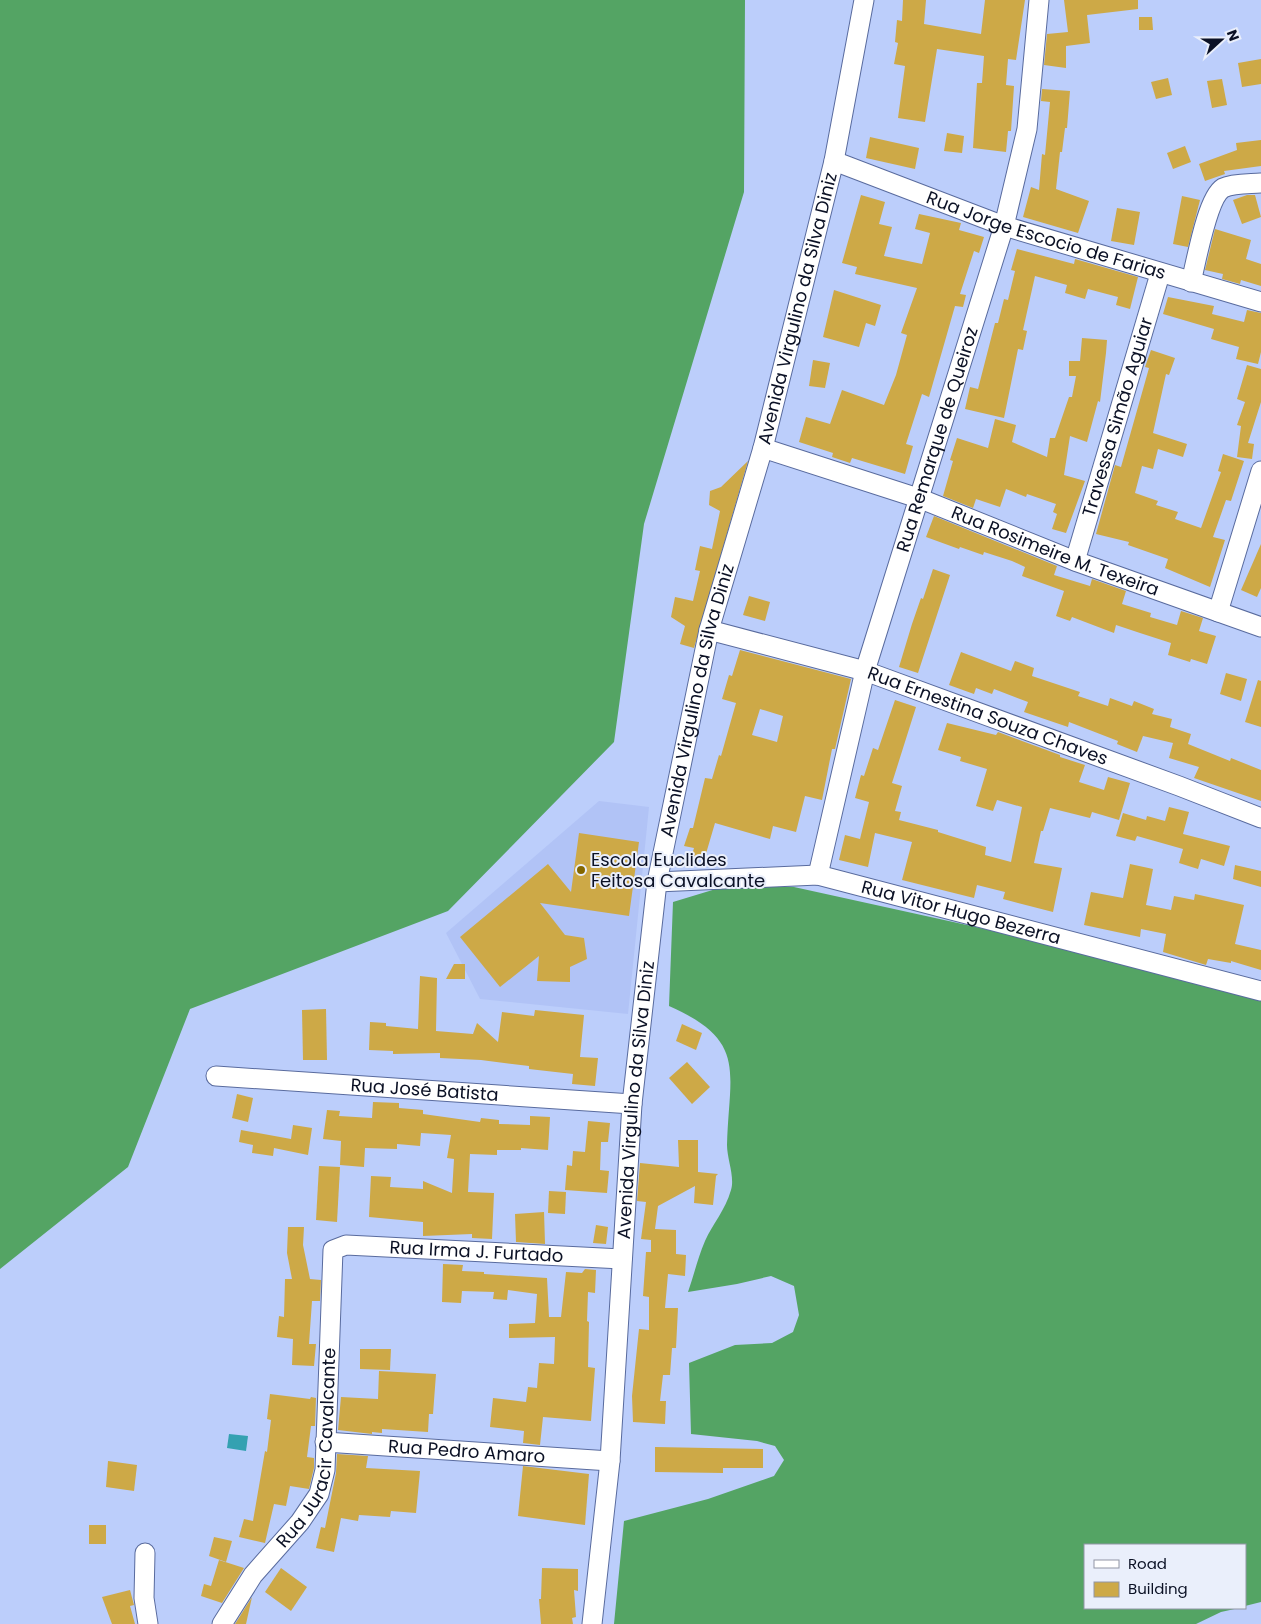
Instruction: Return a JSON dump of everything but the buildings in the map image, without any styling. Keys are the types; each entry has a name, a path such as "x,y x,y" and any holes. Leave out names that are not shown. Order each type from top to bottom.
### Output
{"street":[{"name":"Avenida Virgulino da Silva Diniz","path":"592,1624 610,1461 632,1104 657,882 709,630 763,448 834,161 864,0"},
{"name":"Rua Remarque de Queiroz","path":"818,874 866,671 921,499 1004,226 1027,129 1039,0"},
{"name":"Rua Jorge Escocio de Farias","path":"834,161 1004,226 1160,274 1261,302"},
{"path":"1191,282 1210,209 1221,189 1228,186 1261,183"},
{"name":"Travessa Simão Aguiar","path":"1075,560 1160,274"},
{"name":"Rua Rosimeire M. Texeira","path":"763,448 921,499 1075,560 1261,627"},
{"path":"1218,612 1261,471"},
{"name":"Rua Ernestina Souza Chaves","path":"709,630 866,671 1261,818"},
{"name":"Rua Vitor Hugo Bezerra","path":"657,882 818,874 1261,991"},
{"name":"Rua José Batista","path":"216,1076 632,1104"},
{"name":"Rua Irma J. Furtado","path":"333,1250 346,1245 622,1259"},
{"name":"Rua Juracir Cavalcante","path":"222,1624 252,1575 300,1522 319,1494 325,1470 333,1250"},
{"name":"Rua Pedro Amaro","path":"325,1442 610,1461"},
{"path":"145,1553 144,1598 148,1624"}],"shaded area":[{"path":"0,0 745,0 744,192 644,524 614,742 448,911 190,1009 128,1167 0,1269"},
{"name":"Escola Euclides Feitosa Cavalcante","path":"599,801 649,807 628,1014 480,999 446,933"},
{"path":"729,885 794,887 1108,956 1261,996 1261,1602 1246,1606 1246,1544 1084,1544 1084,1609 1234,1609 1221,1612 1196,1624 614,1624 624,1521 708,1499 774,1476 784,1460 775,1446 757,1441 691,1434 689,1363 735,1345 772,1343 793,1332 799,1315 794,1286 771,1276 688,1292 700,1253 726,1204 732,1185 727,1150 730,1078 728,1061 723,1046 712,1032 694,1019 669,1006 673,902"},
{"path":"229,1434 248,1436 246,1451 227,1448"}],"place":[{"name":"Escola Euclides Feitosa Cavalcante","path":"581,870"}]}
